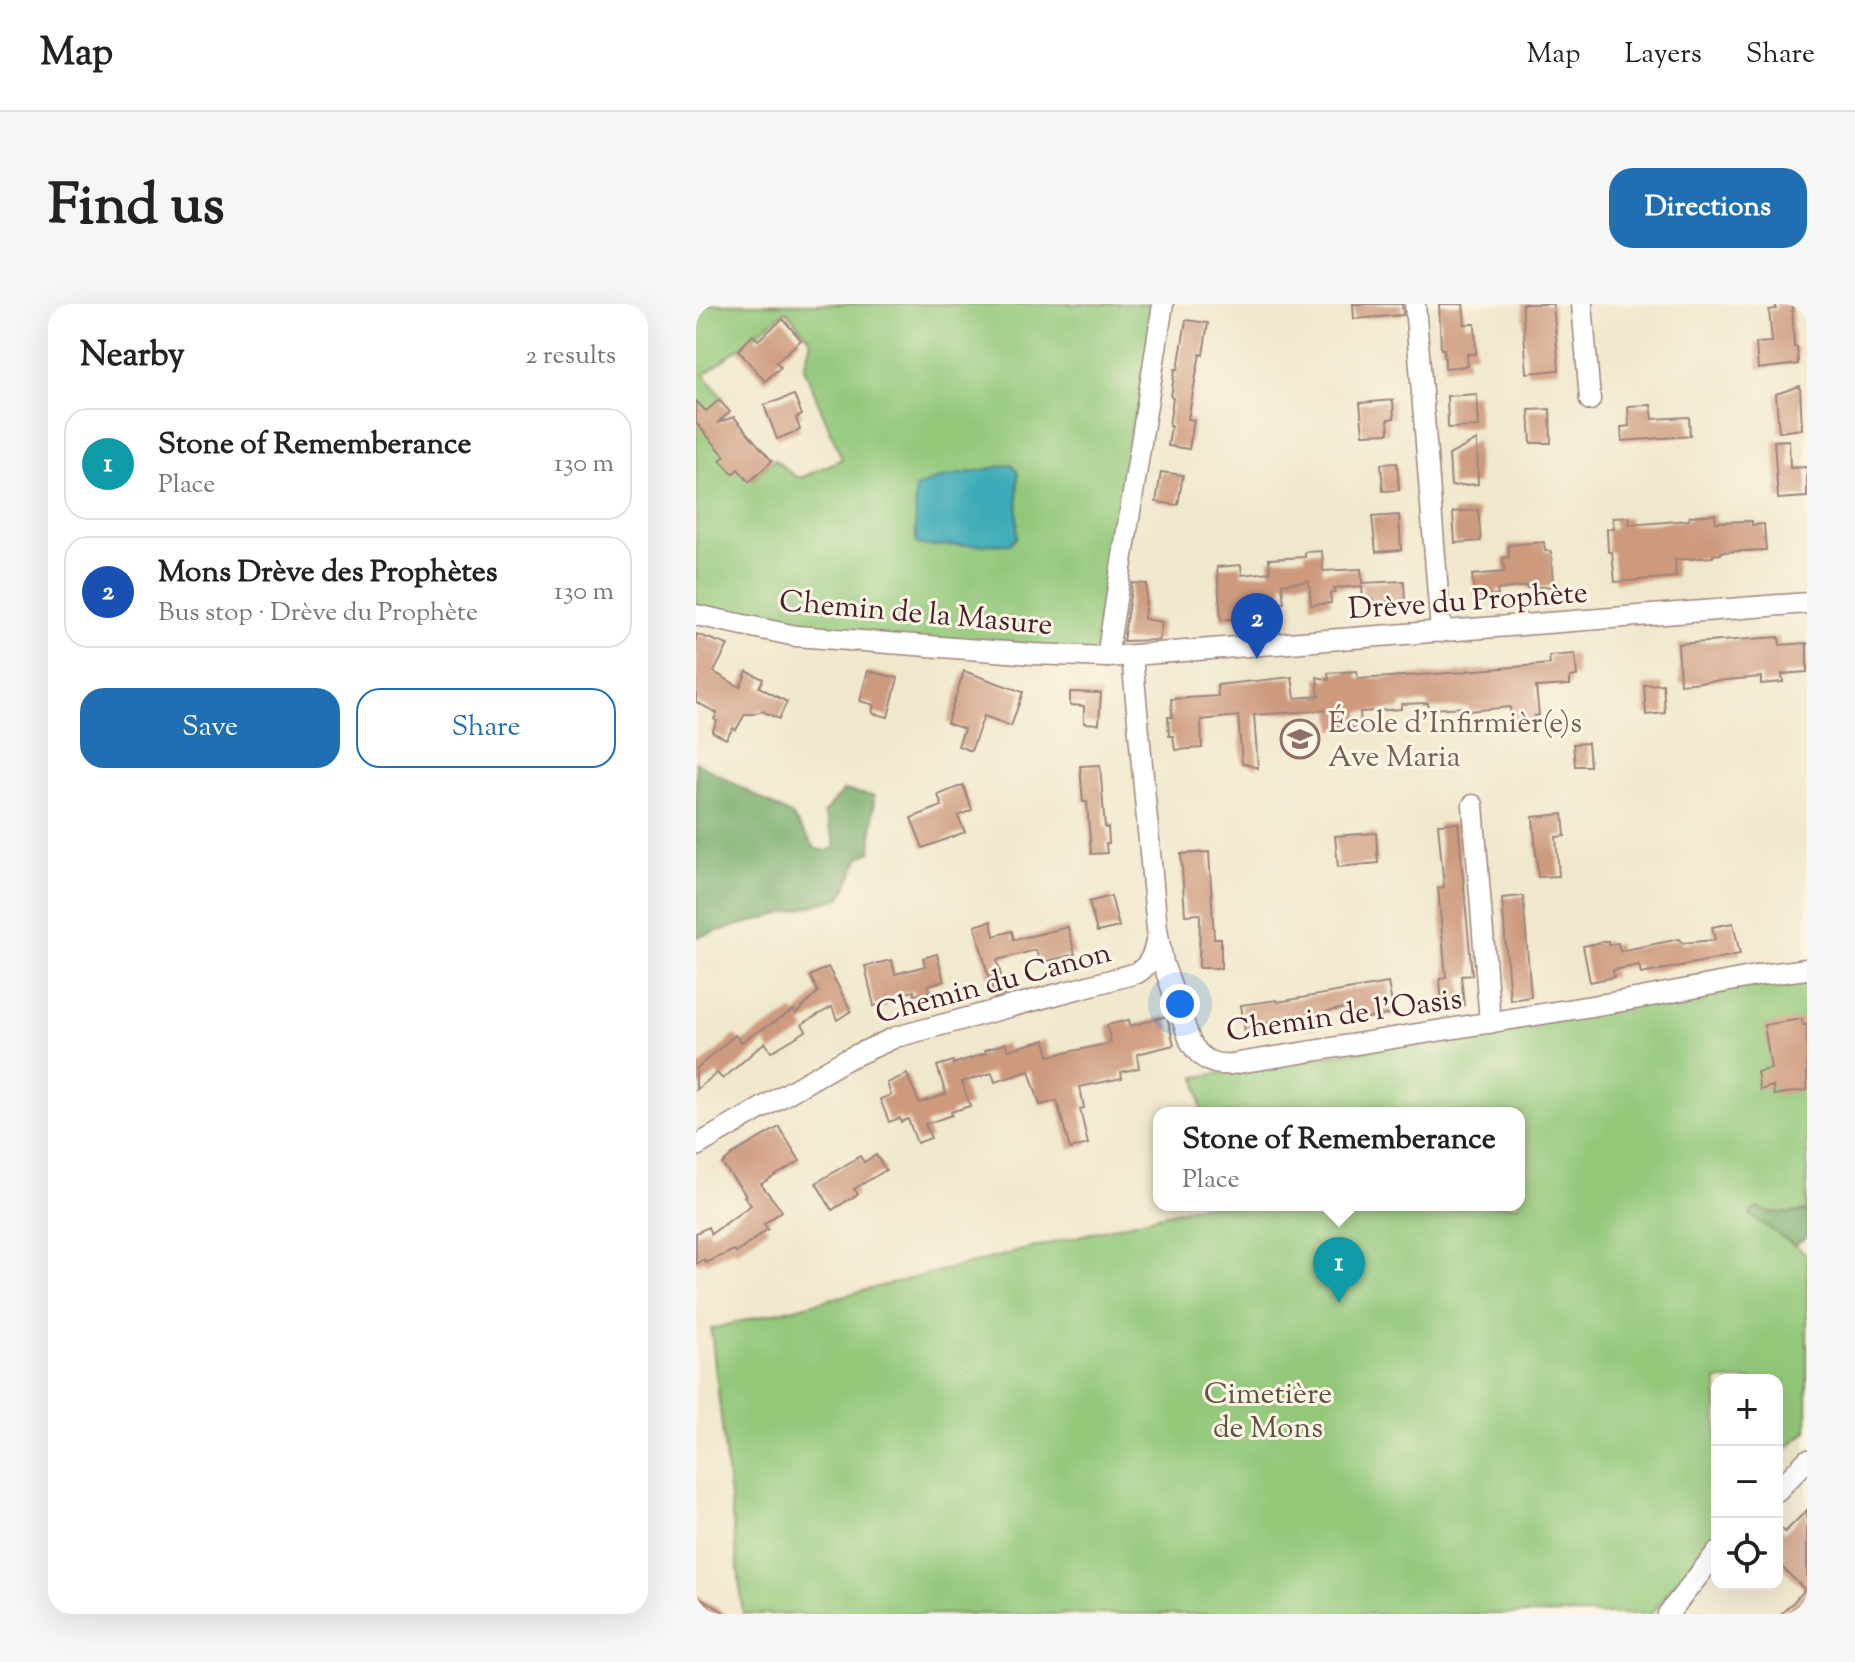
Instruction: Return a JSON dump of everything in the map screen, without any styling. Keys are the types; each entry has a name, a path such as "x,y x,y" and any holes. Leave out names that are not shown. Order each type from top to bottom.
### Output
{"street":[{"path":"1107,657 1163,304"},
{"path":"1415,304 1441,632"},
{"path":"1582,304 1590,400"},
{"name":"Drève du Prophète","path":"1132,656 1807,603"},
{"name":"Chemin de la Masure","path":"696,615 796,636 1033,654 1132,656"},
{"name":"Chemin de l'Oasis","path":"1132,656 1157,929 1163,963 1184,1027 1196,1053 1205,1060 1220,1065 1807,969"},
{"path":"1473,805 1490,1023"},
{"name":"Chemin du Canon","path":"696,1146 872,1046 910,1033 1137,973 1152,958 1157,929"},
{"path":"1783,1485 1807,1460"},
{"path":"1668,1614 1711,1560"}],"green space":[{"path":"696,304 1163,304 1107,657 1033,654 696,615","holes":["786,311 811,340 804,368 842,459 803,477 796,477 774,459 753,479 699,419 723,398 704,375"]},
{"path":"696,762 792,816 816,849 827,851 834,847 824,813 844,790 874,796 871,852 860,857 841,898 696,937"},
{"name":"Cimetière de Mons","path":"1807,969 1807,1211 1782,1213 1757,1208 1750,1214 1807,1254 1807,1431 1783,1453 1783,1374 1711,1374 1711,1540 1651,1614 743,1614 711,1329 1178,1211 1525,1211 1525,1107 1201,1107 1196,1077 1564,1018"},
{"path":"1757,1208 1782,1213 1807,1211 1807,1237 1794,1245 1750,1215"}],"water":[{"path":"1012,464 1018,473 1017,537 1010,544 925,546 916,543 915,488 940,478"}],"building":[{"path":"1353,304 1402,304 1403,315 1354,319"},
{"path":"1439,304 1463,304 1465,324 1475,324 1476,354 1467,354 1468,366 1445,368"},
{"path":"1522,304 1553,304 1559,370 1527,373"},
{"path":"1776,304 1792,304 1798,364 1758,369 1756,343 1772,342 1769,310 1776,309"},
{"path":"783,319 801,340 776,362 781,367 765,381 738,350 753,335 758,340"},
{"path":"1186,320 1208,323 1188,419 1194,420 1189,449 1168,446 1175,369 1178,369"},
{"path":"1800,386 1802,429 1779,432 1776,394"},
{"path":"1477,394 1479,427 1448,428 1447,396"},
{"path":"794,395 802,415 796,418 800,430 777,439 764,405"},
{"path":"719,400 730,412 717,423 734,417 772,461 749,482 738,469 733,474 720,460 725,456 696,423 696,401 706,411"},
{"path":"1393,400 1394,418 1388,419 1389,433 1363,434 1360,403"},
{"path":"1651,405 1653,419 1689,417 1690,436 1622,441 1621,427 1629,426 1628,406"},
{"path":"1550,409 1551,443 1531,443 1529,410"},
{"path":"1477,440 1478,484 1451,486 1449,455"},
{"path":"1789,440 1790,468 1807,467 1807,497 1778,499 1774,441"},
{"path":"1397,463 1399,490 1383,491 1381,464"},
{"path":"1161,472 1183,475 1178,505 1156,502"},
{"path":"1478,510 1481,541 1455,543 1453,512"},
{"path":"1715,514 1716,522 1752,521 1752,525 1764,524 1766,550 1721,552 1713,557 1675,560 1676,577 1615,582 1612,552 1608,552 1607,529 1614,529 1613,518 1629,517 1630,525 1689,520 1690,516"},
{"path":"1399,515 1401,550 1376,552 1372,517"},
{"path":"1544,542 1545,551 1551,551 1553,586 1527,586 1497,590 1498,595 1474,596 1472,575 1504,572 1503,558 1509,557 1508,545"},
{"path":"1322,551 1323,571 1361,569 1362,583 1404,581 1405,601 1374,603 1373,599 1363,600 1362,586 1334,588 1335,592 1330,593 1331,603 1311,605 1309,581 1282,584 1284,603 1244,605 1245,618 1221,620 1217,567 1241,565 1242,575 1270,572 1269,559 1305,557 1305,552"},
{"path":"1132,583 1147,584 1144,619 1162,622 1159,640 1123,641"},
{"path":"696,634 728,645 714,672 740,687 747,671 763,679 759,687 787,702 779,719 762,711 745,714 736,730 733,728 726,739 712,732 717,713 696,702"},
{"path":"1779,637 1780,645 1807,643 1807,672 1782,674 1783,682 1761,684 1761,677 1680,684 1678,644"},
{"path":"1575,654 1577,676 1570,677 1570,685 1536,687 1539,715 1534,716 1535,726 1512,727 1510,707 1468,711 1468,707 1428,709 1428,703 1401,704 1401,709 1360,712 1361,727 1333,730 1331,710 1254,715 1258,768 1242,763 1238,716 1201,720 1202,748 1175,750 1173,736 1169,736 1171,699 1218,696 1217,685 1292,677 1295,698 1319,696 1317,677 1329,680 1328,673 1357,671 1358,679 1465,672 1550,664 1549,656"},
{"path":"868,671 898,678 888,717 872,713 874,705 860,701"},
{"path":"964,671 1023,692 1011,726 984,716 971,751 958,746 964,729 947,723"},
{"path":"1663,684 1665,713 1646,715 1644,685"},
{"path":"1070,692 1101,693 1099,724 1084,723 1084,706 1070,705"},
{"path":"1588,743 1590,766 1575,766 1573,744"},
{"path":"1100,765 1109,843 1106,843 1107,853 1091,854 1087,802 1083,802 1080,766"},
{"path":"963,785 972,810 958,816 965,832 923,848 911,818 942,806 938,795"},
{"path":"1563,814 1565,836 1556,837 1559,876 1538,877 1533,817"},
{"path":"1458,823 1472,975 1461,976 1464,1005 1442,1008 1440,978 1446,977 1438,888 1444,887 1438,824"},
{"path":"1376,833 1378,863 1338,867 1335,836"},
{"path":"1209,852 1214,938 1221,938 1221,968 1199,968 1200,914 1185,915 1181,854"},
{"path":"1111,896 1119,927 1097,932 1089,902"},
{"path":"1523,896 1531,997 1510,1000 1502,898"},
{"path":"991,921 994,936 1012,931 1014,940 1068,927 1075,954 1040,963 1036,950 997,960 1006,994 994,998 975,926"},
{"path":"1733,923 1740,954 1641,974 1639,965 1613,970 1614,977 1590,982 1583,946 1608,941 1609,945 1618,943 1620,951 1679,939 1682,943 1715,940 1712,927"},
{"path":"937,954 944,981 928,985 930,991 888,997 889,1003 874,1006 865,966 892,960 895,974 925,966 923,958"},
{"path":"828,967 851,1011 837,1020 832,1007 802,1024 806,1031 771,1052 765,1042 723,1079 717,1073 696,1090 696,1069 735,1035 741,1042 794,1010 796,1014 818,992 810,976"},
{"path":"1388,983 1394,1014 1354,1020 1351,1007 1319,1013 1321,1026 1302,1030 1300,1018 1267,1023 1269,1034 1246,1037 1241,1005 1278,1002"},
{"path":"1167,1016 1174,1045 1137,1054 1139,1068 1121,1072 1122,1078 1080,1087 1084,1108 1080,1109 1088,1144 1070,1149 1057,1101 1040,1105 1029,1071 995,1082 992,1073 962,1082 970,1106 925,1124 931,1138 917,1143 908,1119 889,1122 880,1099 891,1095 887,1083 907,1074 919,1103 946,1094 937,1066 986,1053 985,1050 1006,1043 1008,1050 1045,1040 1049,1056 1111,1043 1107,1025 1129,1020 1130,1026"},
{"path":"1802,1019 1803,1025 1807,1025 1807,1090 1774,1095 1773,1086 1760,1090 1757,1072 1771,1069 1764,1025"},
{"path":"779,1127 800,1161 761,1184 782,1211 764,1224 768,1229 736,1253 734,1250 706,1263 704,1260 696,1264 696,1233 708,1227 711,1234 751,1205 722,1164 736,1152"},
{"path":"876,1155 886,1170 854,1189 858,1194 832,1210 816,1183 860,1156 864,1162"},
{"path":"1807,1510 1807,1614 1781,1614 1805,1590 1783,1568 1783,1530 1785,1532"},
{"path":"696,1595 727,1614 696,1614"}],"place":[{"name":"Mons Drève des Prophètes","path":"1257,659"},
{"name":"École d'Infirmièr(e)s Ave Maria","path":"1300,739"},
{"name":"Stone of Rememberance","path":"1339,1303"}]}
